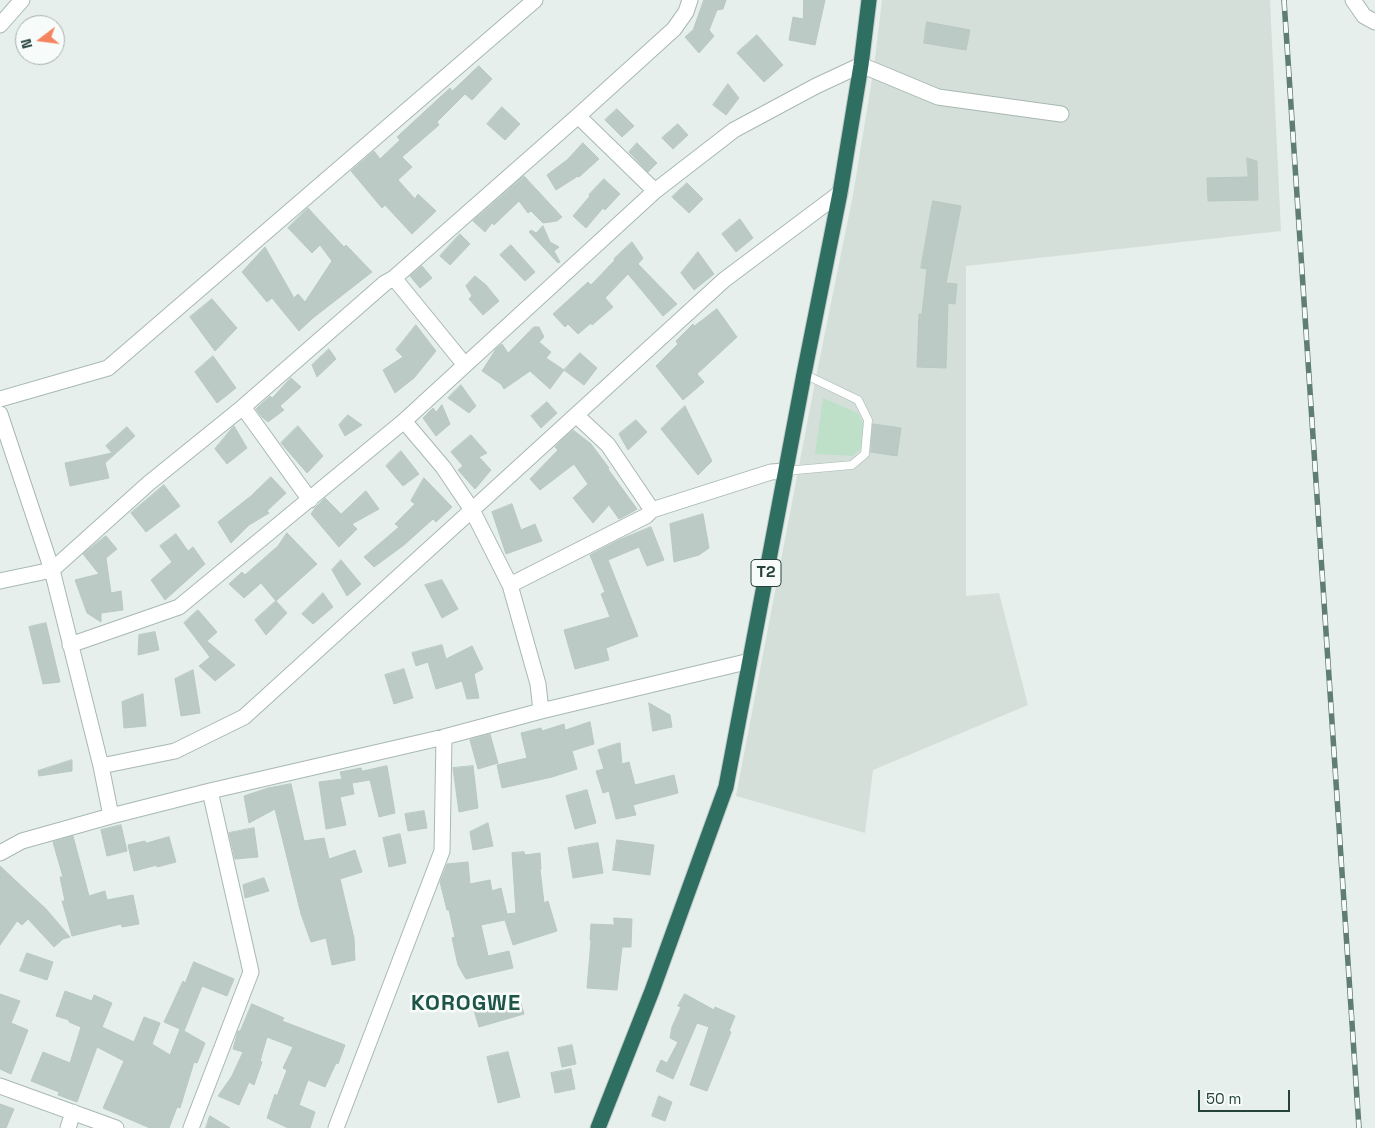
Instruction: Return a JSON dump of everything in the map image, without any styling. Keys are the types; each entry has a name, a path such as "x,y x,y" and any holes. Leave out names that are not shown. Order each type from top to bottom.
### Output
{"highway":[{"name":"T2","path":"598,1128 652,991 726,787 840,193 861,65 869,0"}],"street":[{"path":"0,399 108,368 535,0"},
{"path":"0,581 52,570 149,483 243,407 385,283 394,278 578,116 674,29 686,12 690,0"},
{"path":"1353,0 1364,16 1375,22"},
{"path":"0,25 13,3"},
{"path":"70,645 179,607 404,421 655,191 734,130 861,65 938,97 1061,114"},
{"path":"578,116 655,191"},
{"path":"101,766 174,751 244,717 724,280 840,193"},
{"path":"394,278 465,365"},
{"path":"243,407 310,500"},
{"path":"0,414 52,570 101,766 111,816"},
{"path":"576,416 608,445 652,510"},
{"path":"404,421 443,467 472,510 510,585 538,684 541,711"},
{"path":"510,585 646,516 652,510 771,472 786,471"},
{"path":"0,853 22,841 210,790 444,737 541,711 750,661"},
{"path":"336,1128 442,851 444,737"},
{"path":"191,1128 251,972 210,790"},
{"path":"0,1086 116,1128"},
{"path":"68,1128 73,1112"}],"lane":[{"path":"786,471 852,465 865,454 868,420 858,400 804,374"}],"shaded area":[{"path":"882,0 1270,0 1281,231 966,266 966,596 999,593 1028,705 873,770 865,833 736,796 816,377 853,195 874,67"}],"green space":[{"path":"823,398 858,413 864,425 861,449 853,456 815,454"}],"building":[{"path":"704,0 726,0 723,9 717,10 709,30 714,36 699,53 685,37 693,30"},
{"path":"804,0 825,0 815,45 789,40 793,17 803,19"},
{"path":"927,22 970,30 966,50 924,43"},
{"path":"757,35 783,65 764,82 737,53"},
{"path":"479,66 492,79 472,100 465,94 437,122 439,125 402,157 412,167 398,180 415,199 418,194 436,211 412,234 385,205 382,208 351,171 374,151 380,159 400,140 397,137 450,88 452,91"},
{"path":"728,84 739,98 726,115 713,105"},
{"path":"502,107 520,124 505,140 487,124"},
{"path":"617,109 634,126 622,137 605,120"},
{"path":"678,124 688,135 673,149 662,138"},
{"path":"583,143 599,159 579,177 556,190 547,175 567,160"},
{"path":"637,143 657,163 648,172 629,152"},
{"path":"1247,158 1257,161 1258,200 1208,201 1207,178 1248,177"},
{"path":"524,176 562,217 557,221 543,223 531,211 528,213 519,201 494,225 492,223 485,232 473,221"},
{"path":"604,179 620,194 605,210 603,208 586,228 573,216"},
{"path":"687,183 703,199 689,213 672,197"},
{"path":"933,201 961,206 946,283 957,284 955,304 948,303 946,368 917,367 919,314 922,314 927,269 921,268"},
{"path":"308,208 344,247 346,245 372,272 299,331 272,298 267,302 242,272 265,247 294,298 298,294 305,302 332,261 320,245 312,253 288,228"},
{"path":"740,219 753,238 736,252 722,234"},
{"path":"543,226 550,242 559,247 554,251 560,262 558,263 529,232 531,230 536,233"},
{"path":"460,234 470,244 450,265 440,256"},
{"path":"632,242 643,258 638,264 677,304 663,316 628,274 605,298 613,307 592,325 591,323 578,334 568,324 565,327 553,314 588,282 591,285"},
{"path":"511,245 535,272 525,281 500,255"},
{"path":"698,252 714,274 694,290 681,273"},
{"path":"422,266 432,278 420,288 410,276"},
{"path":"475,276 486,285 499,301 483,315 469,299 472,296 466,286"},
{"path":"212,299 237,328 215,351 190,317"},
{"path":"717,309 737,337 697,374 704,382 683,400 656,366 678,344 676,341 693,324 694,326"},
{"path":"416,325 436,351 414,378 395,393 383,370 403,357 396,350"},
{"path":"534,327 539,327 544,337 539,342 551,352 546,358 564,370 550,389 530,371 504,389 501,384 482,371 496,349 502,344 508,353"},
{"path":"329,349 336,359 317,377 312,365"},
{"path":"580,353 597,368 584,385 564,370"},
{"path":"213,356 236,388 217,403 195,372"},
{"path":"291,378 301,387 280,406 284,410 268,422 256,409 270,396 272,398"},
{"path":"461,385 476,406 469,413 448,398"},
{"path":"547,402 557,413 541,428 531,416"},
{"path":"442,405 450,424 436,436 423,418 433,408 436,412"},
{"path":"685,406 712,461 698,475 661,429"},
{"path":"348,415 362,425 345,436 339,425"},
{"path":"636,420 647,432 628,450 619,434"},
{"path":"873,424 901,428 897,456 871,452"},
{"path":"234,426 247,448 227,464 215,449"},
{"path":"298,426 323,456 307,473 281,443"},
{"path":"127,427 135,436 105,463 109,478 70,486 65,463 112,453 106,446"},
{"path":"573,430 591,444 637,509 619,519 609,505 593,523 573,498 588,484 574,464 540,490 530,479 558,450 555,447"},
{"path":"471,435 487,453 479,457 491,470 475,489 458,470 463,466 451,452"},
{"path":"401,451 419,474 403,486 386,466"},
{"path":"271,477 286,493 267,511 269,513 249,525 231,543 218,522 251,496"},
{"path":"424,478 452,507 436,522 433,519 404,545 374,567 364,557 399,527 395,524 415,504 411,501"},
{"path":"164,485 180,506 146,532 131,513"},
{"path":"366,491 379,509 352,524 357,529 339,547 311,514 325,498 341,514"},
{"path":"512,504 521,530 535,524 542,541 506,554 492,512"},
{"path":"703,514 709,548 699,555 674,562 670,524"},
{"path":"651,527 664,560 647,566 639,547 608,560 638,636 606,648 609,660 575,669 564,630 610,617 601,594 605,592 590,555 619,540"},
{"path":"287,533 317,564 276,601 261,583 244,598 229,584 242,572 245,575 278,546"},
{"path":"176,534 188,551 193,547 205,564 165,600 151,580 172,562 160,546"},
{"path":"106,536 117,549 106,558 111,593 121,591 123,610 101,613 101,622 87,613 75,580 99,574 83,554"},
{"path":"341,560 361,584 347,596 332,570"},
{"path":"442,580 458,609 442,618 425,585"},
{"path":"323,593 333,607 313,624 302,614"},
{"path":"276,601 287,613 266,635 255,620"},
{"path":"198,610 217,632 207,641 235,665 215,681 199,666 210,657 184,623"},
{"path":"46,623 60,682 43,684 29,627"},
{"path":"155,632 159,650 138,655 139,635"},
{"path":"442,645 446,659 472,646 483,669 474,674 479,698 467,699 462,681 436,689 428,662 416,666 412,653"},
{"path":"404,669 413,698 394,704 385,675"},
{"path":"193,670 200,713 181,716 175,679"},
{"path":"143,694 146,726 124,728 122,702"},
{"path":"649,703 670,715 672,727 653,731"},
{"path":"590,722 594,744 572,751 577,769 552,777 502,788 497,765 527,758 521,733 541,728 542,731 564,724 565,730"},
{"path":"490,734 498,763 478,769 470,740"},
{"path":"620,743 622,764 629,762 635,785 674,775 678,793 633,805 636,815 616,819 609,791 603,793 596,771 604,769 598,750"},
{"path":"72,760 72,771 39,776 38,771"},
{"path":"387,766 395,813 379,817 370,780 352,783 354,794 340,797 346,825 326,829 319,782 342,779 340,772 361,768 362,771"},
{"path":"473,766 478,808 459,812 453,768"},
{"path":"291,784 304,841 324,838 329,859 355,850 362,872 340,879 354,938 355,960 332,965 326,938 311,942 301,914 275,809 249,823 244,796 268,788"},
{"path":"587,790 596,823 575,829 566,796"},
{"path":"424,811 427,828 408,831 405,814"},
{"path":"488,823 493,846 473,850 470,832"},
{"path":"121,825 127,851 107,856 101,830"},
{"path":"254,828 258,857 235,859 229,833"},
{"path":"400,834 406,863 389,867 383,838"},
{"path":"73,836 89,896 105,891 107,900 133,895 139,924 122,927 121,924 72,936 62,901 65,901 60,877 63,877 53,842"},
{"path":"169,837 176,862 134,871 128,845"},
{"path":"617,840 654,845 650,875 613,870"},
{"path":"598,843 603,873 573,878 568,848"},
{"path":"524,852 525,855 540,853 544,903 548,901 557,931 513,945 505,920 481,925 488,956 509,951 513,968 466,979 458,965 452,938 455,937 440,882 447,864 468,862 470,884 490,880 492,891 501,888 507,914 516,913 512,853"},
{"path":"0,866 46,909 70,937 63,939 54,947 28,919 22,925 17,921 0,945"},
{"path":"264,878 269,891 245,898 243,885"},
{"path":"614,918 632,919 631,947 622,947 617,990 587,988 591,924 614,925"},
{"path":"27,953 53,962 47,980 20,971"},
{"path":"194,962 234,979 227,996 202,986 184,1031 205,1043 197,1063 194,1062 180,1108 177,1107 169,1128 150,1128 103,1108 124,1061 97,1047 77,1102 58,1095 59,1092 31,1081 43,1052 70,1063 81,1027 69,1022 69,1020 56,1016 65,991 92,1001 94,995 112,1003 102,1027 134,1042 144,1017 160,1023 152,1044 170,1055 180,1029 164,1022"},
{"path":"0,994 20,1001 11,1023 28,1030 11,1074 0,1069"},
{"path":"518,994 524,1014 479,1027 473,1007"},
{"path":"685,994 714,1010 715,1007 735,1016 729,1031 731,1032 707,1091 690,1085 709,1027 697,1023 673,1079 656,1071 661,1060 667,1063 678,1042 670,1038 672,1027 681,1007 678,1006"},
{"path":"252,1004 284,1018 282,1021 345,1045 338,1064 336,1063 325,1087 308,1080 299,1105 315,1112 310,1128 288,1128 267,1118 275,1094 277,1096 287,1070 283,1068 293,1047 267,1037 260,1061 262,1062 254,1085 249,1082 239,1105 218,1096 232,1076 243,1052 233,1049 238,1031 240,1031"},
{"path":"572,1045 576,1064 562,1067 558,1048"},
{"path":"508,1052 520,1097 498,1103 487,1057"},
{"path":"571,1069 575,1089 555,1093 551,1073"},
{"path":"659,1096 672,1102 665,1121 652,1116"},
{"path":"0,1104 14,1109 6,1128 0,1128"},
{"path":"210,1116 230,1128 206,1128"}],"railway":[{"path":"1284,0 1359,1128"}],"district":[{"name":"KOROGWE","path":"466,1004"}]}
